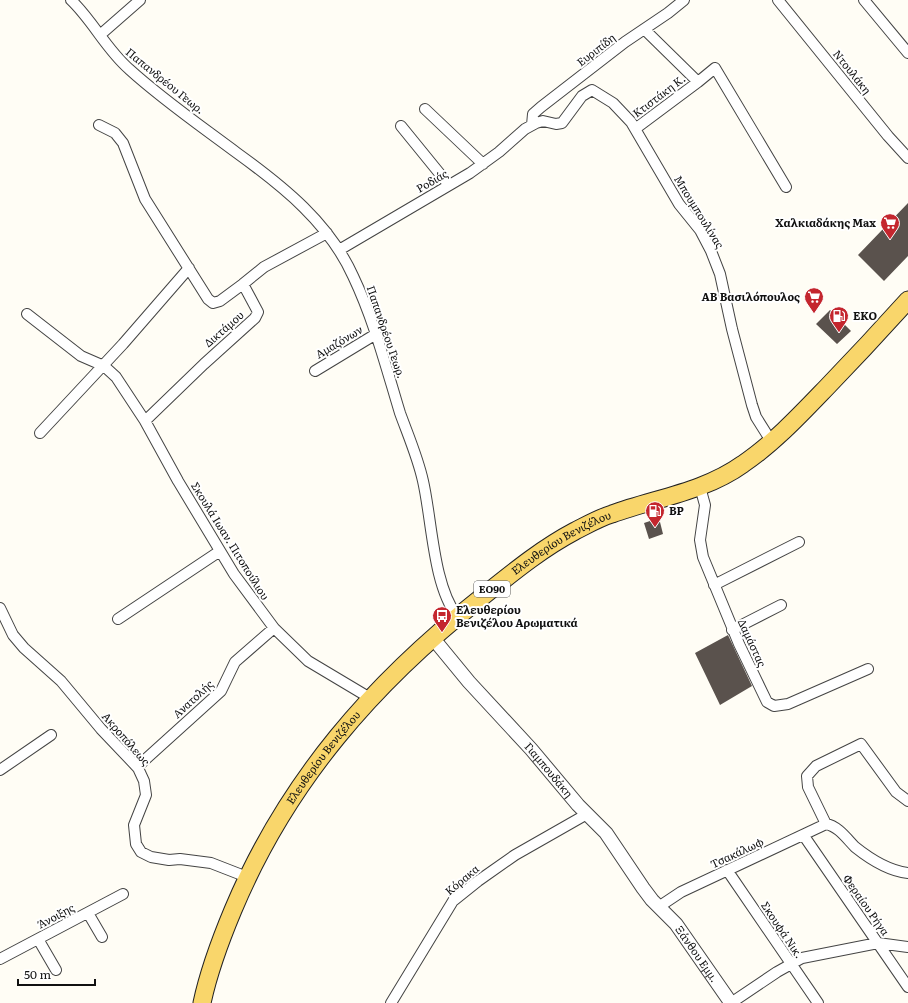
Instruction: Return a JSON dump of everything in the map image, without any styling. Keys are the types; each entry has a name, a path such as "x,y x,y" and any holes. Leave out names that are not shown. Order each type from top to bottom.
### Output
{"main road":[{"name":"Ελευθερίου Βενιζέλου","path":"202,1003 209,971 247,878 282,814 306,777 334,739 370,698 432,637 525,563 589,524 622,510 700,487 737,468 771,441 814,400 908,300"}],"street":[{"name":"Παπανδρέου Γεωρ.","path":"71,0 116,57 135,74 281,186 303,206 327,233 339,250 357,285 376,334 403,422 421,471 444,590 450,607 457,616"},
{"path":"100,35 140,0"},
{"name":"Ευριπίδη","path":"532,125 531,121 533,114 541,107 684,0"},
{"name":"Ντουλάκη","path":"778,0 888,136 908,158"},
{"path":"864,0 908,53"},
{"path":"644,29 698,82"},
{"name":"Κτιστάκη Κ.","path":"635,128 715,68 786,187"},
{"name":"Μπουμπουλίνας","path":"532,125 543,121 556,124 562,123 580,98 586,92 592,90 613,103 635,128 679,204 700,230 716,261 724,287 732,330 752,405 756,417 771,441"},
{"path":"425,109 483,164"},
{"path":"99,125 115,132 123,143 145,199 213,303 220,301 264,267 327,233"},
{"name":"Ροδιάς","path":"339,250 483,164 532,125"},
{"path":"401,126 449,185"},
{"path":"40,433 104,366 189,268"},
{"name":"Δικτάμου","path":"145,421 204,364 255,318 258,312 243,284"},
{"path":"27,314 81,356 104,366"},
{"name":"Αμαζόνων","path":"314,371 376,334"},
{"name":"Σκουλά Ιωαν. Πιτοπούλιου","path":"104,366 116,377 145,421 178,481 220,551 245,590 274,628 308,661 370,698"},
{"name":"Δαμάστας","path":"700,487 705,505 700,546 703,557 732,630 765,699 774,706 788,704 868,669"},
{"path":"714,585 799,542"},
{"path":"118,619 220,551"},
{"path":"732,630 781,605"},
{"name":"Ακροπόλεως","path":"0,608 13,635 24,648 61,680 101,729 137,767 144,781 146,795 143,807 134,825 136,844 141,852 151,857 169,860 180,859 211,863 247,878"},
{"name":"Ανατολής","path":"137,767 221,691 235,662 274,628"},
{"name":"Γιαμπουδάκη","path":"432,637 469,682 587,814 606,833 643,888 652,900 660,906"},
{"path":"0,770 51,735"},
{"path":"908,801 896,792 861,744 816,766 807,776 808,787 826,824 832,825 856,847 881,864 908,873"},
{"name":"Κόρακα","path":"391,1003 454,900 516,854 587,814"},
{"name":"Τσακάλωφ","path":"660,906 681,892 804,836 826,824"},
{"name":"Φεραίου Ρήγα","path":"804,836 908,987"},
{"name":"Σκουφά Νικ.","path":"727,870 818,1003"},
{"name":"Άνοιξης","path":"0,959 123,894"},
{"name":"Ξάνθου Εμμ.","path":"660,906 676,924 731,1003"},
{"path":"88,913 102,938"},
{"path":"38,939 56,970"},
{"path":"731,1003 802,958 878,943 908,947"}],"building":[{"name":"Χαλκιαδάκης Max","path":"908,203 908,256 884,281 858,255"},
{"path":"830,310 851,331 837,344 816,324"},
{"path":"659,518 663,534 649,539 644,523"},
{"path":"728,635 752,686 720,705 695,653"}],"place":[{"name":"Χαλκιαδάκης Max","path":"890,240"},
{"name":"ΑΒ Βασιλόπουλος","path":"814,314"},
{"name":"EKO","path":"839,333"},
{"name":"BP","path":"655,528"},
{"name":"Ελευθερίου Βενιζέλου Αρωματικά","path":"442,633"}]}
